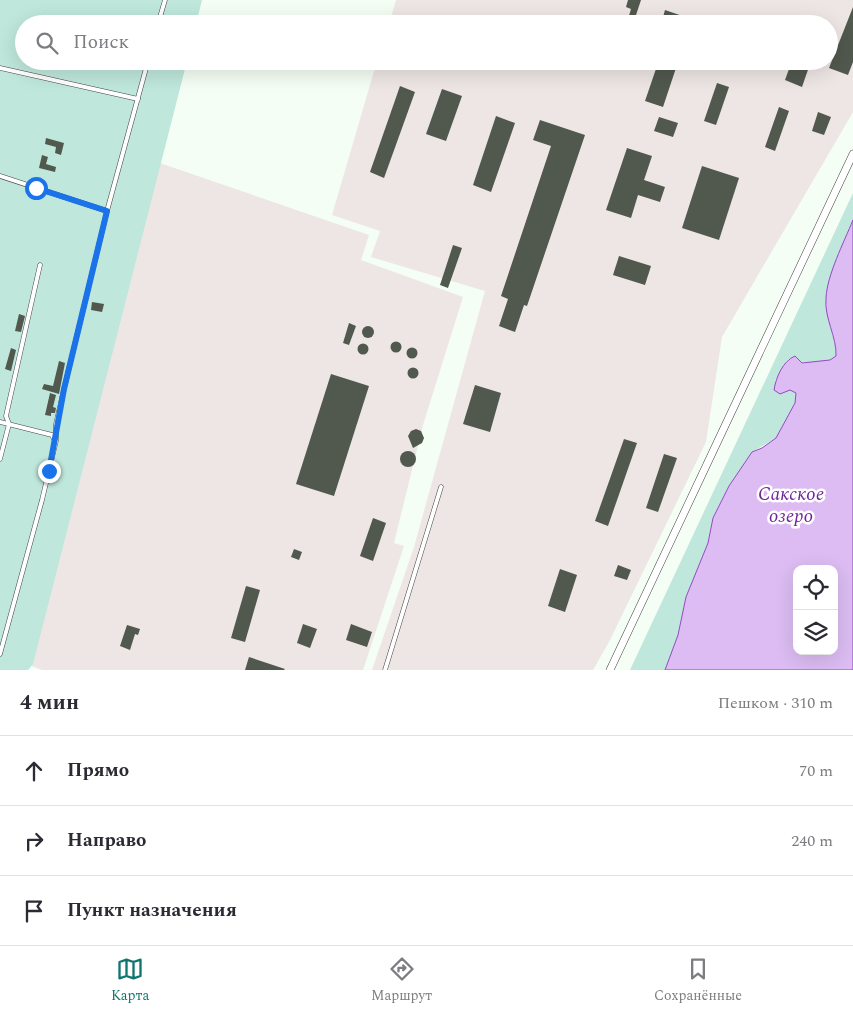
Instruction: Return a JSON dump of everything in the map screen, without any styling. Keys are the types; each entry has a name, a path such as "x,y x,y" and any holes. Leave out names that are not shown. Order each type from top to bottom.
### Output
{"street":[{"path":"610,670 853,154"}],"lane":[{"path":"161,15 165,0"},
{"path":"0,68 138,98"},
{"path":"0,654 56,441 58,415 107,211 146,70"},
{"path":"0,176 107,211"},
{"path":"0,458 9,424 6,416 40,265"},
{"path":"0,422 52,435 56,441"},
{"path":"385,670 441,487"}],"shaded area":[{"path":"0,0 202,0 198,15 15,15 15,70 185,70 33,664 28,670 0,670"},
{"path":"396,0 853,0 853,112 722,337 706,442 610,640 593,670 372,670 414,547 485,291 371,257 380,231 332,215 374,70 838,70 838,15 392,15"},
{"path":"157,162 369,235 361,260 463,297 423,425 394,543 404,546 363,670 42,670 29,665"},
{"path":"853,193 853,220 833,272 828,318 836,348 836,356 819,362 800,362 788,359 775,381 796,393 795,403 776,438 752,452 729,486 713,518 708,543 686,597 678,635 665,670 630,670"}],"water":[{"name":"Сакское озеро","path":"853,220 853,670 665,670 678,635 686,597 708,543 713,518 729,486 752,452 762,448 776,438 795,403 796,393 790,390 780,394 774,390 781,370 795,356 802,363 830,360 836,356 835,342 827,313 826,298 829,279"}],"building":[{"path":"628,0 641,0 636,15 629,15 631,9 626,7"},
{"path":"853,7 853,62 848,75 834,70 838,70 838,45"},
{"path":"665,10 680,15 664,15"},
{"path":"656,70 675,70 663,107 645,101"},
{"path":"789,70 808,70 802,87 785,80"},
{"path":"717,83 729,87 716,125 704,121"},
{"path":"400,86 415,92 384,178 370,172"},
{"path":"442,89 462,96 446,141 426,134"},
{"path":"779,107 789,111 775,151 765,147"},
{"path":"818,112 831,117 824,135 812,131"},
{"path":"496,116 515,123 491,192 473,185"},
{"path":"659,117 678,123 673,137 654,131"},
{"path":"540,120 585,135 527,306 524,305 515,332 499,326 508,299 501,296 551,146 533,140"},
{"path":"46,138 64,143 61,155 55,153 56,147 45,144"},
{"path":"627,148 652,156 644,180 665,187 660,202 638,195 631,218 606,210"},
{"path":"42,155 48,157 46,164 56,167 55,172 39,168"},
{"path":"702,166 739,178 719,240 682,228"},
{"path":"453,245 462,248 448,288 440,285"},
{"path":"619,256 651,266 645,285 613,275"},
{"path":"92,302 104,304 102,312 91,310"},
{"path":"19,314 25,316 21,332 15,331"},
{"path":"349,323 356,326 349,345 343,343"},
{"path":"368,326 374,332 368,338 362,332"},
{"path":"396,341 402,347 396,353 390,347"},
{"path":"363,343 369,349 363,355 357,349"},
{"path":"412,347 418,353 412,359 406,353"},
{"path":"11,348 16,350 11,371 5,369"},
{"path":"59,361 65,363 59,394 42,389 44,384 53,386"},
{"path":"413,367 419,373 413,379 407,373"},
{"path":"331,374 369,386 334,496 296,484"},
{"path":"475,385 501,393 490,432 463,424"},
{"path":"50,393 56,395 53,407 56,408 55,413 51,413 51,416 45,415"},
{"path":"416,429 421,431 424,438 422,443 413,448 408,436 411,431"},
{"path":"624,439 637,443 608,526 595,521"},
{"path":"405,451 411,451 416,456 414,465 405,467 400,462 400,456"},
{"path":"664,454 677,458 658,512 646,508"},
{"path":"373,518 386,523 373,561 360,556"},
{"path":"294,549 302,552 299,560 291,557"},
{"path":"618,565 631,570 627,580 614,576"},
{"path":"560,569 577,575 565,612 548,606"},
{"path":"246,586 260,590 245,642 231,638"},
{"path":"303,624 317,629 310,648 297,643"},
{"path":"351,624 372,632 367,647 346,640"},
{"path":"127,625 140,629 138,635 135,634 130,650 120,646"},
{"path":"249,657 285,669 245,670"}],"route":[{"path":"36,188 107,211 56,424 56,441 49,471"}]}
